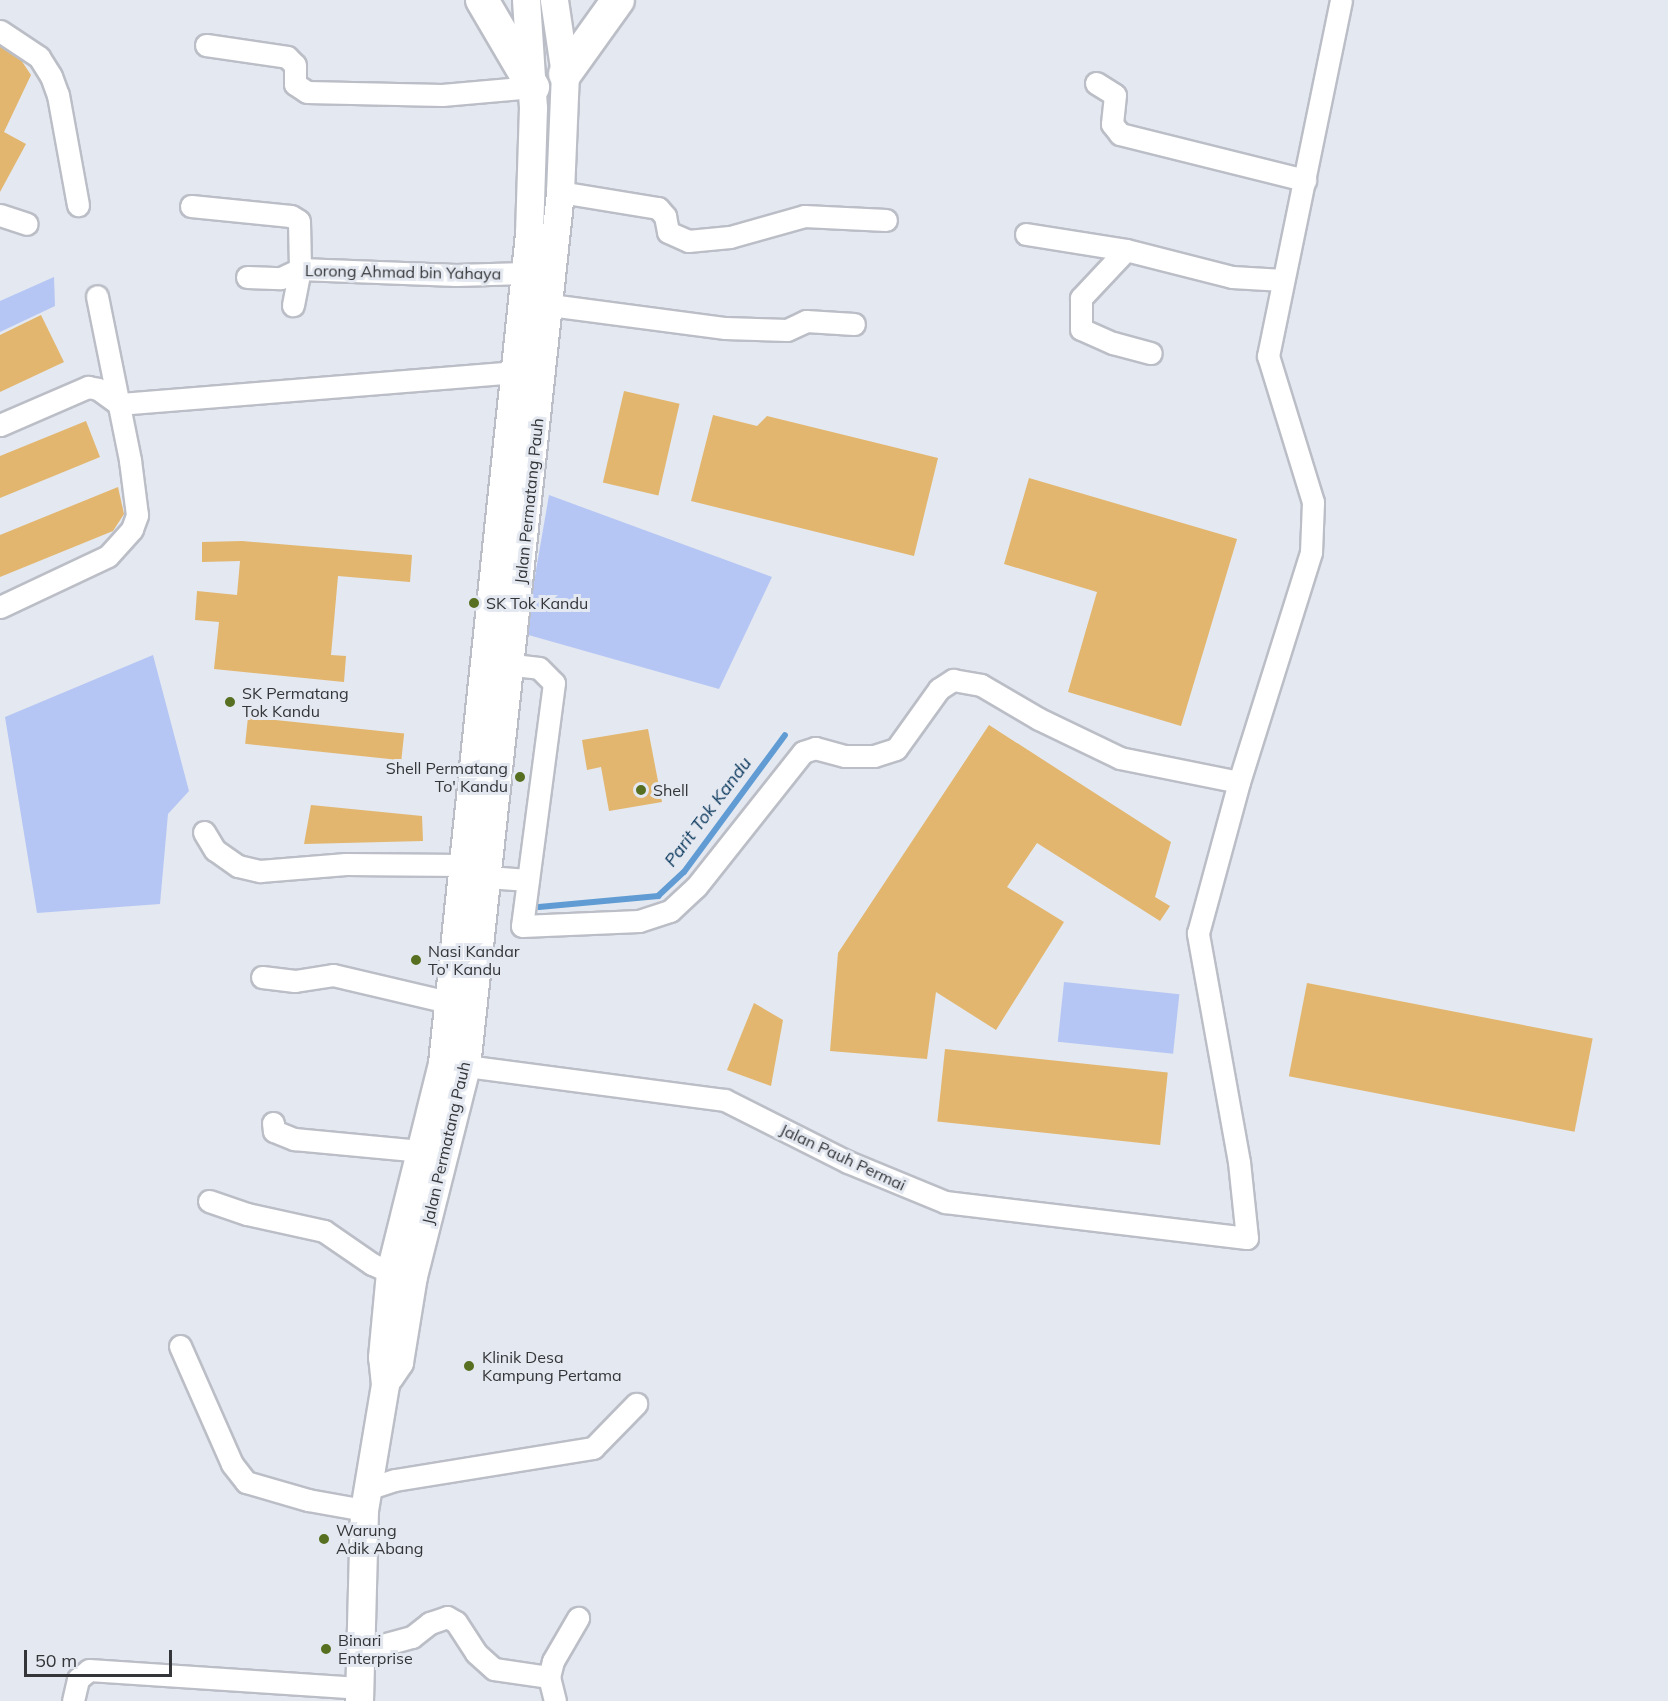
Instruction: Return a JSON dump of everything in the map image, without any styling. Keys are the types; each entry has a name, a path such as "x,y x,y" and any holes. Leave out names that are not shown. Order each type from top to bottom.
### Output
{"highway":[{"path":"482,0 533,87"},
{"path":"565,74 618,0"}],"main road":[{"name":"Jalan Permatang Pauh","path":"358,1695 357,1652 366,1499 385,1384 382,1357 390,1272 422,1151 454,1065 448,1002 525,273 533,87 526,0"},
{"name":"Jalan Permatang Pauh","path":"385,1384 399,1362 487,877 544,370 560,192 565,74 554,0"}],"street":[{"path":"483,662 539,668 554,682 522,926 639,921 670,911 696,887 803,752 815,748 845,756 874,756 897,749 939,689 953,680 981,685 1039,719 1120,758 1239,782 1311,552 1313,502 1268,356 1341,0"},
{"path":"0,30 39,57 51,75 58,94 78,205"},
{"path":"206,45 287,57 295,65 295,84 307,92 442,95 533,87"},
{"path":"1096,83 1115,94 1112,124 1120,134 1305,180"},
{"path":"560,192 658,208 665,216 668,232 688,241 730,237 804,216 886,220"},
{"path":"191,207 291,216 298,221 300,269 293,305"},
{"path":"0,215 27,224"},
{"path":"1026,234 1126,250 1232,277 1283,280"},
{"path":"1126,250 1081,298 1081,329 1113,343 1151,353"},
{"name":"Lorong Ahmad bin Yahaya","path":"247,277 281,278 300,269 456,275 525,273"},
{"path":"0,607 108,556 132,529 137,515 119,404 97,296"},
{"path":"550,305 725,328 787,330 806,321 854,324"},
{"path":"0,425 88,387 99,389 119,404 544,370"},
{"name":"Jalan Pauh Permai","path":"454,1065 724,1100 848,1162 945,1203 1247,1238 1239,1162 1198,933 1239,782"},
{"path":"204,832 215,850 238,866 260,871 346,864 462,865"},
{"path":"487,877 528,880"},
{"path":"262,977 295,981 333,975 448,1002"},
{"path":"273,1123 274,1131 294,1139 422,1151"},
{"path":"209,1201 247,1214 324,1231 372,1264 390,1272"},
{"path":"180,1346 232,1464 246,1482 308,1500 366,1499 395,1480 593,1448 636,1404"},
{"path":"357,1652 412,1637 430,1623 447,1617 456,1622 476,1653 494,1669 549,1677"},
{"path":"555,1701 549,1677 553,1661 578,1618"},
{"path":"73,1701 78,1679 89,1670 358,1695"}],"shaded area":[{"path":"54,277 55,306 0,332 0,301"},
{"path":"549,495 772,577 719,689 525,634"},
{"path":"153,655 189,791 168,814 160,904 37,913 5,717"},
{"path":"1064,982 1179,994 1173,1054 1058,1042"}],"building":[{"path":"0,46 21,60 31,75 4,132 26,144 0,192"},
{"path":"41,315 64,362 0,392 0,335"},
{"path":"624,391 680,404 658,495 603,483"},
{"path":"713,415 757,426 767,416 938,458 914,556 691,501"},
{"path":"86,421 100,457 0,498 0,456"},
{"path":"1029,478 1237,539 1181,726 1068,692 1097,592 1004,564"},
{"path":"118,487 124,514 113,531 0,577 0,535"},
{"path":"242,541 412,555 410,582 338,576 331,655 346,656 344,682 214,669 219,622 195,620 197,591 237,595 240,561 202,562 202,542"},
{"path":"248,717 404,733 401,760 245,744"},
{"path":"989,725 1171,842 1155,897 1170,906 1160,921 1037,843 1007,887 1064,922 996,1030 936,992 927,1059 830,1051 838,953"},
{"path":"648,729 662,802 609,811 601,767 587,770 582,740"},
{"path":"311,805 422,816 423,841 304,844"},
{"path":"1307,983 1593,1039 1575,1132 1289,1076"},
{"path":"754,1003 783,1020 771,1086 727,1070"},
{"path":"945,1049 1168,1072 1160,1145 937,1122"}],"waterway":[{"name":"Parit Tok Kandu","path":"539,907 658,896 684,872 785,735"}],"place":[{"name":"SK Tok Kandu","path":"474,603"},
{"name":"SK Permatang Tok Kandu","path":"230,702"},
{"name":"Shell Permatang To' Kandu","path":"520,777"},
{"name":"Shell","path":"641,790"},
{"name":"Nasi Kandar To' Kandu","path":"416,960"},
{"name":"Klinik Desa Kampung Pertama","path":"469,1366"},
{"name":"Warung Adik Abang","path":"324,1539"},
{"name":"Binari Enterprise","path":"326,1649"}]}
